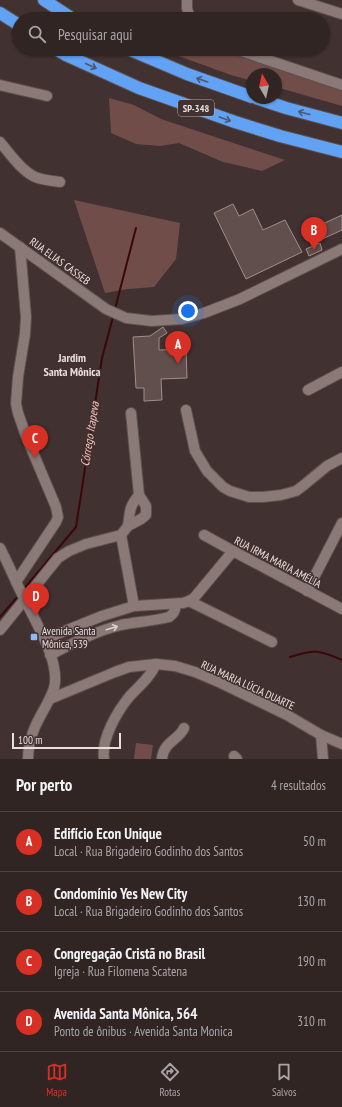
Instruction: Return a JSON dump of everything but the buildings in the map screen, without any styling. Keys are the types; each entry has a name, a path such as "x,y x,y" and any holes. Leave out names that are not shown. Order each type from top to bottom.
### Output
{"highway":[{"path":"44,0 62,12"},
{"path":"0,13 12,21"},
{"name":"SP-348","path":"68,56 139,88 220,117 280,136 342,152"},
{"name":"SP-348","path":"145,56 187,74 246,94"},
{"path":"274,104 342,123"}],"street":[{"path":"187,0 188,12"},
{"path":"298,0 342,14"},
{"path":"256,56 342,85"},
{"path":"0,85 47,96"},
{"path":"0,142 26,171 43,180 60,182"},
{"name":"RUA ELIAS CASSEB","path":"0,233 111,311 126,318 152,321 182,319 204,313 240,299 342,249"},
{"path":"0,630 21,592 58,517 56,506 26,436 16,404 26,317 20,246"},
{"path":"308,390 342,372"},
{"path":"186,410 195,452 206,471 230,491 249,497 281,495 296,491 327,466 342,458"},
{"path":"21,592 58,558 86,544 121,535 128,526 146,515 146,506 139,495 131,413"},
{"path":"128,526 132,503 139,495"},
{"path":"307,591 342,523"},
{"path":"121,535 134,606"},
{"name":"RUA IRMA MARIA AMÉLIA","path":"204,535 342,609"},
{"path":"0,548 45,639 54,669 54,688 50,699 33,731 28,751 28,759"},
{"path":"45,639 102,616 134,606 176,604 189,601 194,598 233,551"},
{"path":"189,601 272,642"},
{"path":"50,655 80,640 103,631 141,621 169,617 173,614 176,604"},
{"path":"104,759 105,743 110,728 119,711 149,676 156,664"},
{"name":"RUA MARIA LÚCIA DUARTE","path":"50,699 115,672 129,668 156,664 175,666 195,672 221,683 287,715 321,735 342,744"},
{"path":"162,759 165,749 184,728"},
{"path":"321,735 324,759"}],"shaded area":[{"path":"179,56 247,56 282,68 246,68 246,79"},
{"path":"282,68 342,89 342,106 282,89"},
{"path":"109,98 134,105 161,119 285,160 262,171 223,162 179,143 160,146 136,144 111,133"},
{"path":"74,200 180,223 176,259 154,287 105,293"},
{"path":"136,743 153,745 151,759 134,759"}],"waterway":[{"name":"Córrego Itapeva","path":"115,309 136,228"},
{"name":"Córrego Itapeva","path":"23,590 76,527 102,358 113,317"},
{"name":"Córrego Itapeva","path":"0,617 19,595"},
{"path":"290,657 305,653 317,652 328,654 342,660"}],"place":[{"name":"Condomínio Yes New City","path":"314,250"},
{"name":"Edifício Econ Unique","path":"178,364"},
{"name":"Congregação Cristã no Brasil","path":"35,458"},
{"name":"Avenida Santa Mônica, 564","path":"36,616"},
{"name":"Avenida Santa Mônica, 539","path":"34,637"}],"district":[{"name":"Jardim Santa Mônica","path":"72,365"}]}
